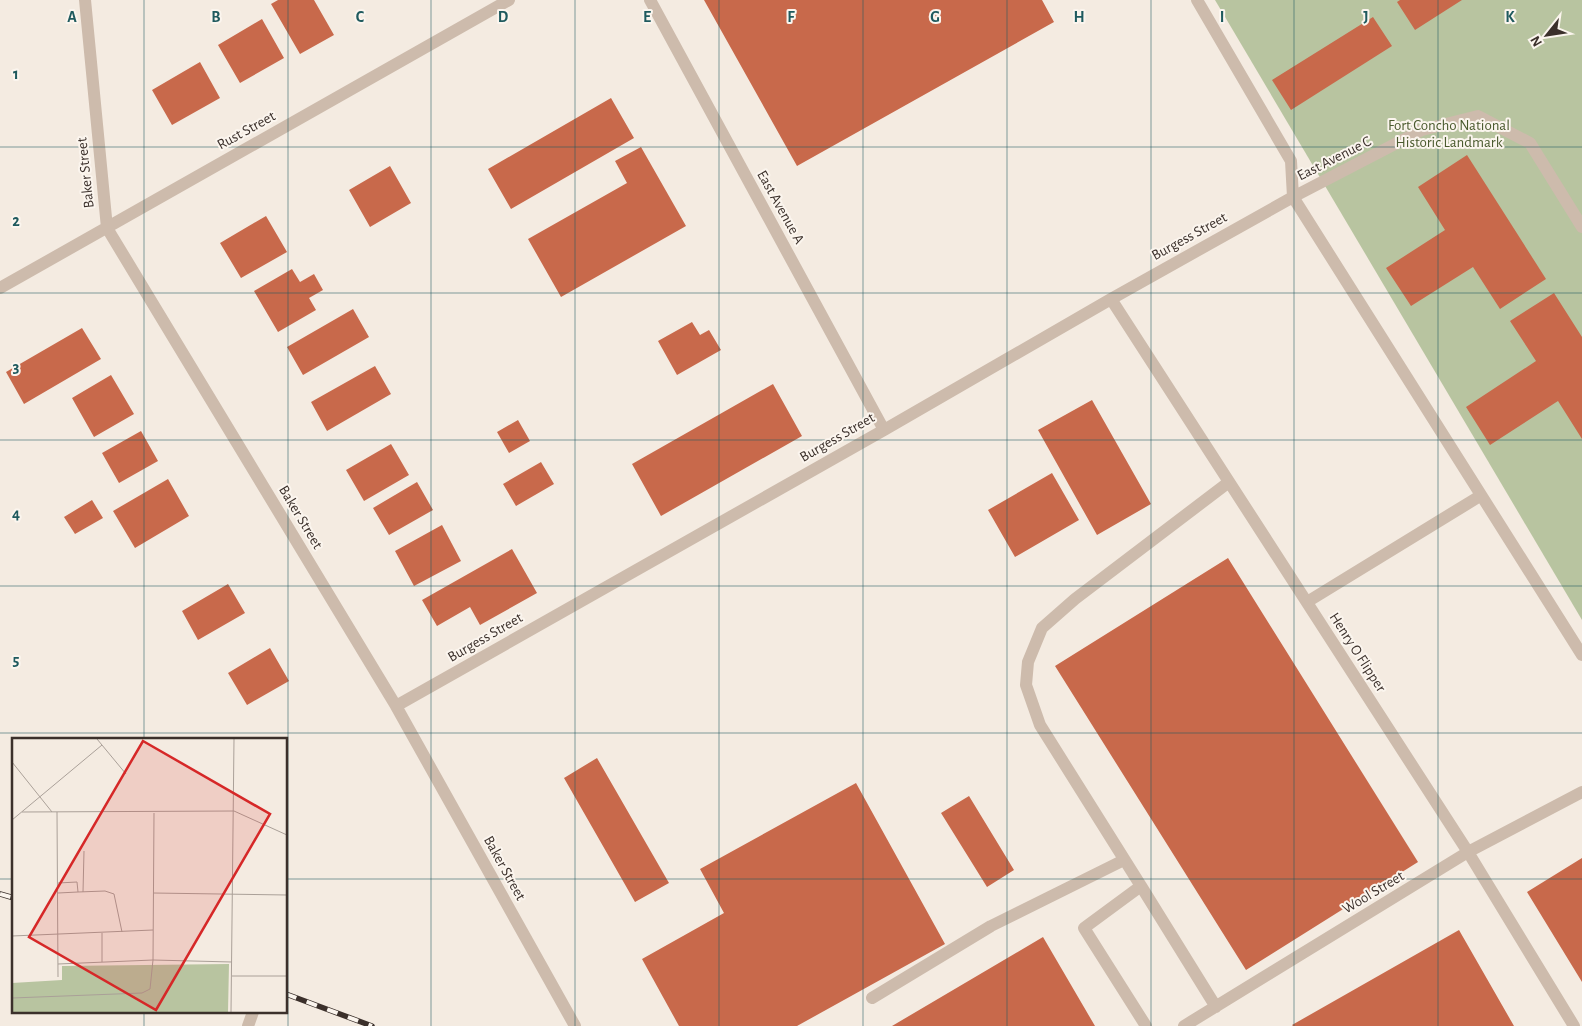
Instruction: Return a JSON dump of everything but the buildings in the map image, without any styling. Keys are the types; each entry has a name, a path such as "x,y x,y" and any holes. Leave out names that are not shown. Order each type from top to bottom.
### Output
{"street":[{"name":"Baker Street","path":"84,0 107,228 396,706 575,1026"},
{"name":"Rust Street","path":"0,288 509,0"},
{"name":"East Avenue A","path":"650,0 884,430"},
{"name":"East Avenue C","path":"1197,0 1291,161 1293,197 1422,130 1478,116 1530,143 1582,227"},
{"name":"Burgess Street","path":"396,706 1293,197"},
{"path":"1293,197 1582,655"},
{"name":"Henry O Flipper","path":"1111,299 1468,852 1574,1026"},
{"path":"1216,1007 1040,725 1026,685 1028,662 1042,628 1075,599 1229,482"},
{"path":"1306,602 1480,496"},
{"name":"Wool Street","path":"1184,1026 1468,852 1582,792"},
{"path":"872,998 991,926 1124,860"},
{"path":"1141,886 1084,928 1146,1026"},
{"path":"248,1026 252,1014"}],"green space":[{"name":"Fort Concho National Historic Landmark","path":"1215,0 1582,0 1582,620"}],"railway":[{"path":"0,894 12,897"},
{"path":"288,995 372,1026"}]}
